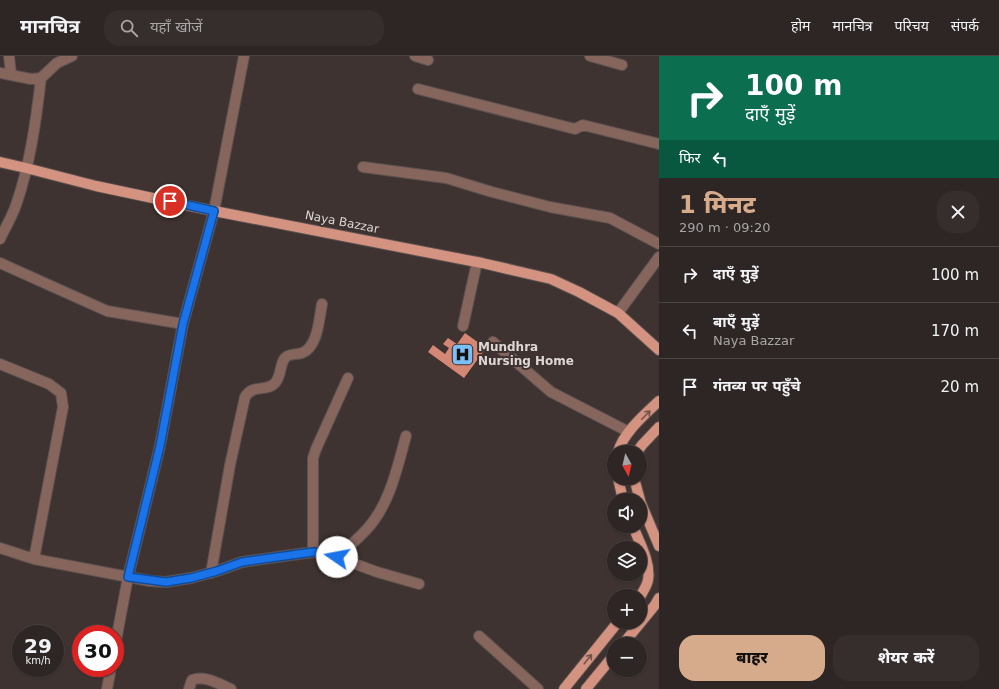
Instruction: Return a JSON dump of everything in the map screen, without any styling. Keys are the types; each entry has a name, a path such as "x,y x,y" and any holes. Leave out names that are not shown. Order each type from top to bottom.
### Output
{"main road":[{"name":"Naya Bazzar","path":"0,162 96,186 214,211 477,262 551,279 580,292 618,313 659,350"},
{"path":"621,445 629,432 659,402"},
{"path":"642,445 659,427"},
{"path":"647,517 659,546"},
{"path":"636,533 649,572 648,582 644,589"},
{"path":"629,637 659,598"},
{"path":"564,689 612,629"},
{"path":"586,689 607,664"}],"street":[{"path":"9,56 11,74"},
{"path":"0,73 31,79 41,78 57,63 72,56"},
{"path":"119,625 128,577 160,446 183,324 214,211 244,56"},
{"path":"415,56 428,60"},
{"path":"590,56 622,65"},
{"path":"0,239 16,206 26,168 36,122 41,78"},
{"path":"418,89 575,129 583,125 659,144"},
{"path":"363,167 446,178 550,207 610,218 659,244"},
{"path":"618,313 659,257"},
{"path":"463,326 477,262"},
{"path":"0,264 107,311 183,324"},
{"path":"211,573 230,465 245,397 248,392 253,389 269,387 274,384 278,378 283,359 287,356 301,354 309,350 313,343 322,304"},
{"path":"493,342 551,392 629,432"},
{"path":"0,364 49,384 62,393 63,407 34,559"},
{"path":"313,552 313,458 348,378"},
{"path":"337,557 367,529 382,506 391,487 406,436"},
{"path":"0,548 34,559 128,577 166,582 211,573 242,562 313,552 326,553 377,572 419,584"},
{"path":"479,636 538,689"},
{"path":"107,689 109,677"},
{"path":"189,689 192,680 198,678 206,679 231,689"}],"building":[{"path":"465,333 486,348 464,378 428,352 433,345 445,354 449,348 443,344 448,338 457,344"}],"place":[{"name":"Mundhra Nursing Home","path":"463,354"}],"route":[{"path":"170,201 214,211 183,324 160,446 128,577 166,582 191,578 242,562 313,552 326,553 337,557"}]}
